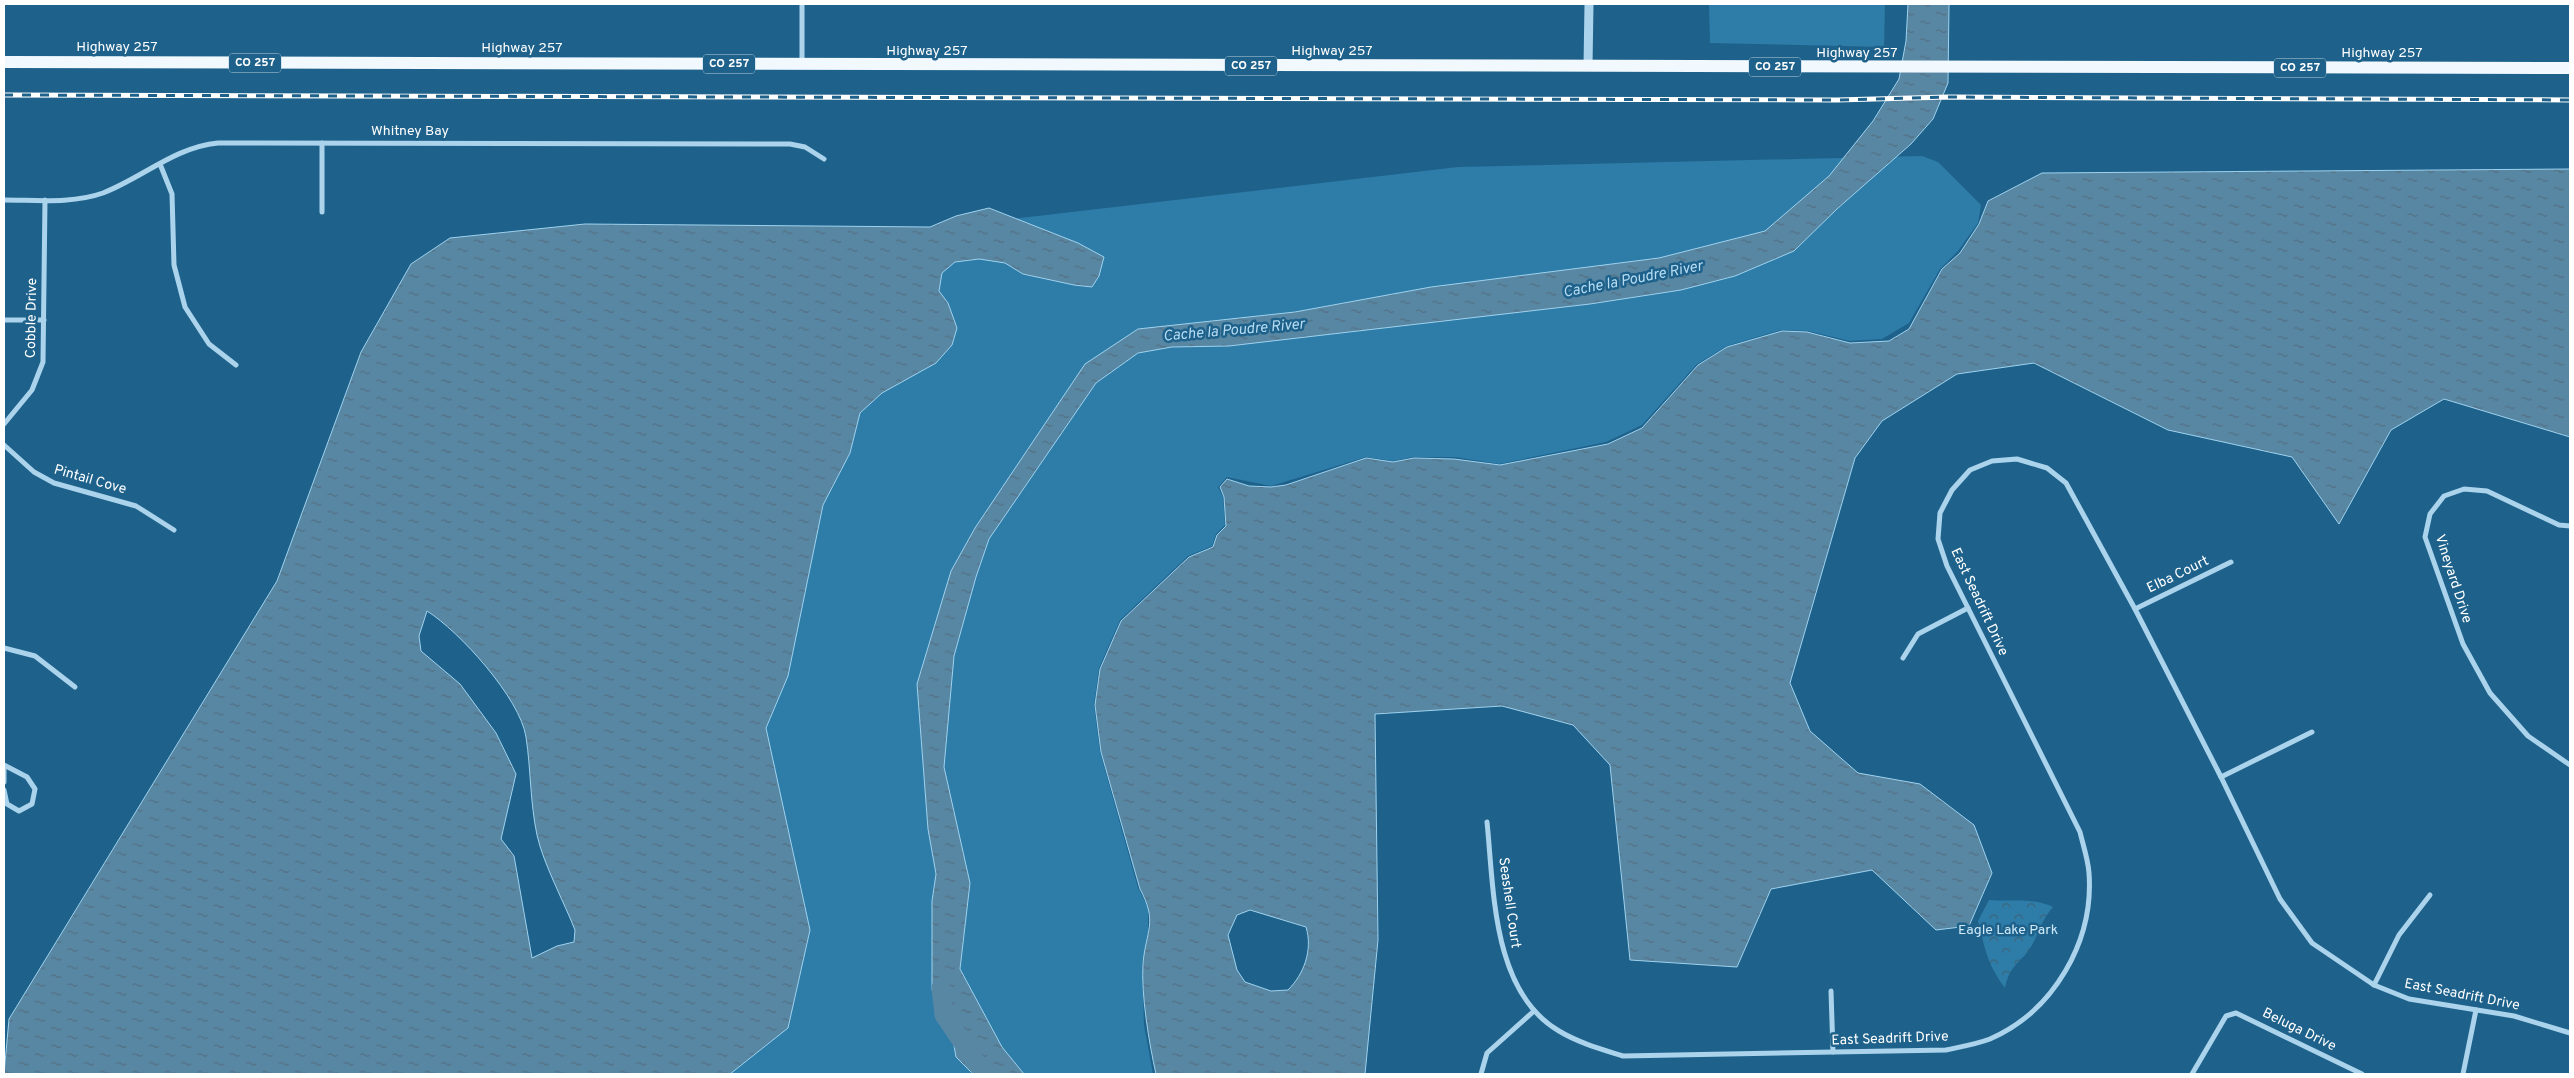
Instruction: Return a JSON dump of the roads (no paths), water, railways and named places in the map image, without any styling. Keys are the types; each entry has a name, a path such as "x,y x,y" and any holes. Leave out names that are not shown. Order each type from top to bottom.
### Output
{"main road":[{"name":"Highway 257","path":"4,62 1840,68 2570,68"}],"street":[{"path":"802,4 802,65"},
{"path":"1588,4 1588,66"},
{"path":"322,142 322,212"},
{"name":"Whitney Bay","path":"4,200 79,199 96,195 184,151 210,144 322,142 790,144 805,147 824,159"},
{"path":"160,164 172,194 174,265 185,307 209,344 236,366"},
{"name":"Cobble Drive","path":"4,424 32,390 41,371 44,320 45,200"},
{"path":"4,320 44,320"},
{"name":"Pintail Cove","path":"4,445 34,472 54,483 136,506 174,530"},
{"name":"East Seadrift Drive","path":"1534,1011 1558,1030 1584,1044 1623,1056 1946,1050 1990,1039 2021,1020 2043,1002 2062,976 2081,940 2089,906 2089,872 2080,832 1947,566 1938,539 1940,513 1952,490 1970,470 1992,461 2017,459 2047,468 2066,483 2135,609 2280,899 2312,943 2374,985 2409,999 2514,1016 2570,1033"},
{"name":"Vineyard Drive","path":"2570,526 2559,524 2487,491 2464,489 2444,496 2430,514 2425,537 2463,644 2490,693 2528,736 2570,765"},
{"name":"Elba Court","path":"2135,609 2231,562"},
{"path":"1903,658 1918,634 1968,608"},
{"path":"4,648 35,656 75,687"},
{"path":"2221,778 2312,732"},
{"path":"4,782 4,765 27,777 35,789 32,804 19,811 7,804 4,790"},
{"name":"Seashell Court","path":"1487,822 1500,935 1511,975 1534,1011"},
{"path":"2374,985 2399,935 2430,895"},
{"path":"1831,991 1833,1052"},
{"path":"2462,1074 2476,1010"},
{"path":"1481,1074 1487,1053 1534,1011"},
{"name":"Beluga Drive","path":"2192,1074 2226,1016 2236,1013 2362,1074"}],"water":[{"path":"1908,4 1949,4 1948,83 1933,119 1911,144 1838,208 1794,251 1735,276 1681,290 1590,304 1229,346 1172,347 1138,353 1096,383 989,539 976,577 954,656 944,767 970,883 960,969 1002,1047 1024,1074 973,1074 956,1057 950,1023 932,990 932,901 936,874 928,829 917,684 951,571 975,528 1085,364 1138,329 1295,312 1431,287 1659,258 1765,231 1829,176 1873,121 1899,79 1906,41"},
{"path":"2570,169 2570,437 2444,399 2391,430 2339,524 2292,457 2168,430 2034,363 1957,374 1882,421 1855,458 1790,683 1810,731 1858,773 1920,784 1974,825 1992,873 1969,926 1936,930 1872,870 1771,889 1737,967 1630,960 1610,765 1573,725 1502,706 1375,714 1378,940 1365,1074 1156,1074 1148,1034 1143,989 1144,952 1150,918 1101,752 1095,705 1100,669 1121,621 1189,557 1213,547 1217,535 1226,526 1224,497 1220,487 1227,479 1249,486 1271,487 1286,485 1366,458 1393,462 1414,458 1454,459 1500,465 1608,444 1642,428 1698,365 1727,347 1782,331 1807,332 1850,343 1889,341 1909,329 1942,269 1960,253 1979,224 1988,201 2042,173","holes":["1250,910 1306,927 1308,936 1306,961 1299,977 1288,990 1271,991 1245,982 1237,970 1228,935 1237,915"]},
{"path":"989,208 1078,243 1104,257 1099,276 1092,287 1023,274 1005,263 979,259 955,262 942,273 939,291 948,303 957,328 952,345 936,363 882,393 860,413 850,453 823,505 788,676 766,728 810,930 788,1028 730,1074 4,1074 9,1019 277,581 361,352 411,264 450,238 585,224 930,227 956,216","holes":["427,611 471,649 500,685 521,721 526,737 537,835 549,870 575,930 574,942 557,946 532,958 514,856 501,839 516,774 496,733 460,684 421,651 419,636"]}],"waterway":[{"name":"Cache la Poudre River","path":"941,988 944,1015 984,1074"}],"railway":[{"path":"4,95 1837,100 1948,97 2570,100"}],"park label":[{"name":"Eagle Lake Park","path":"2008,930"}]}
